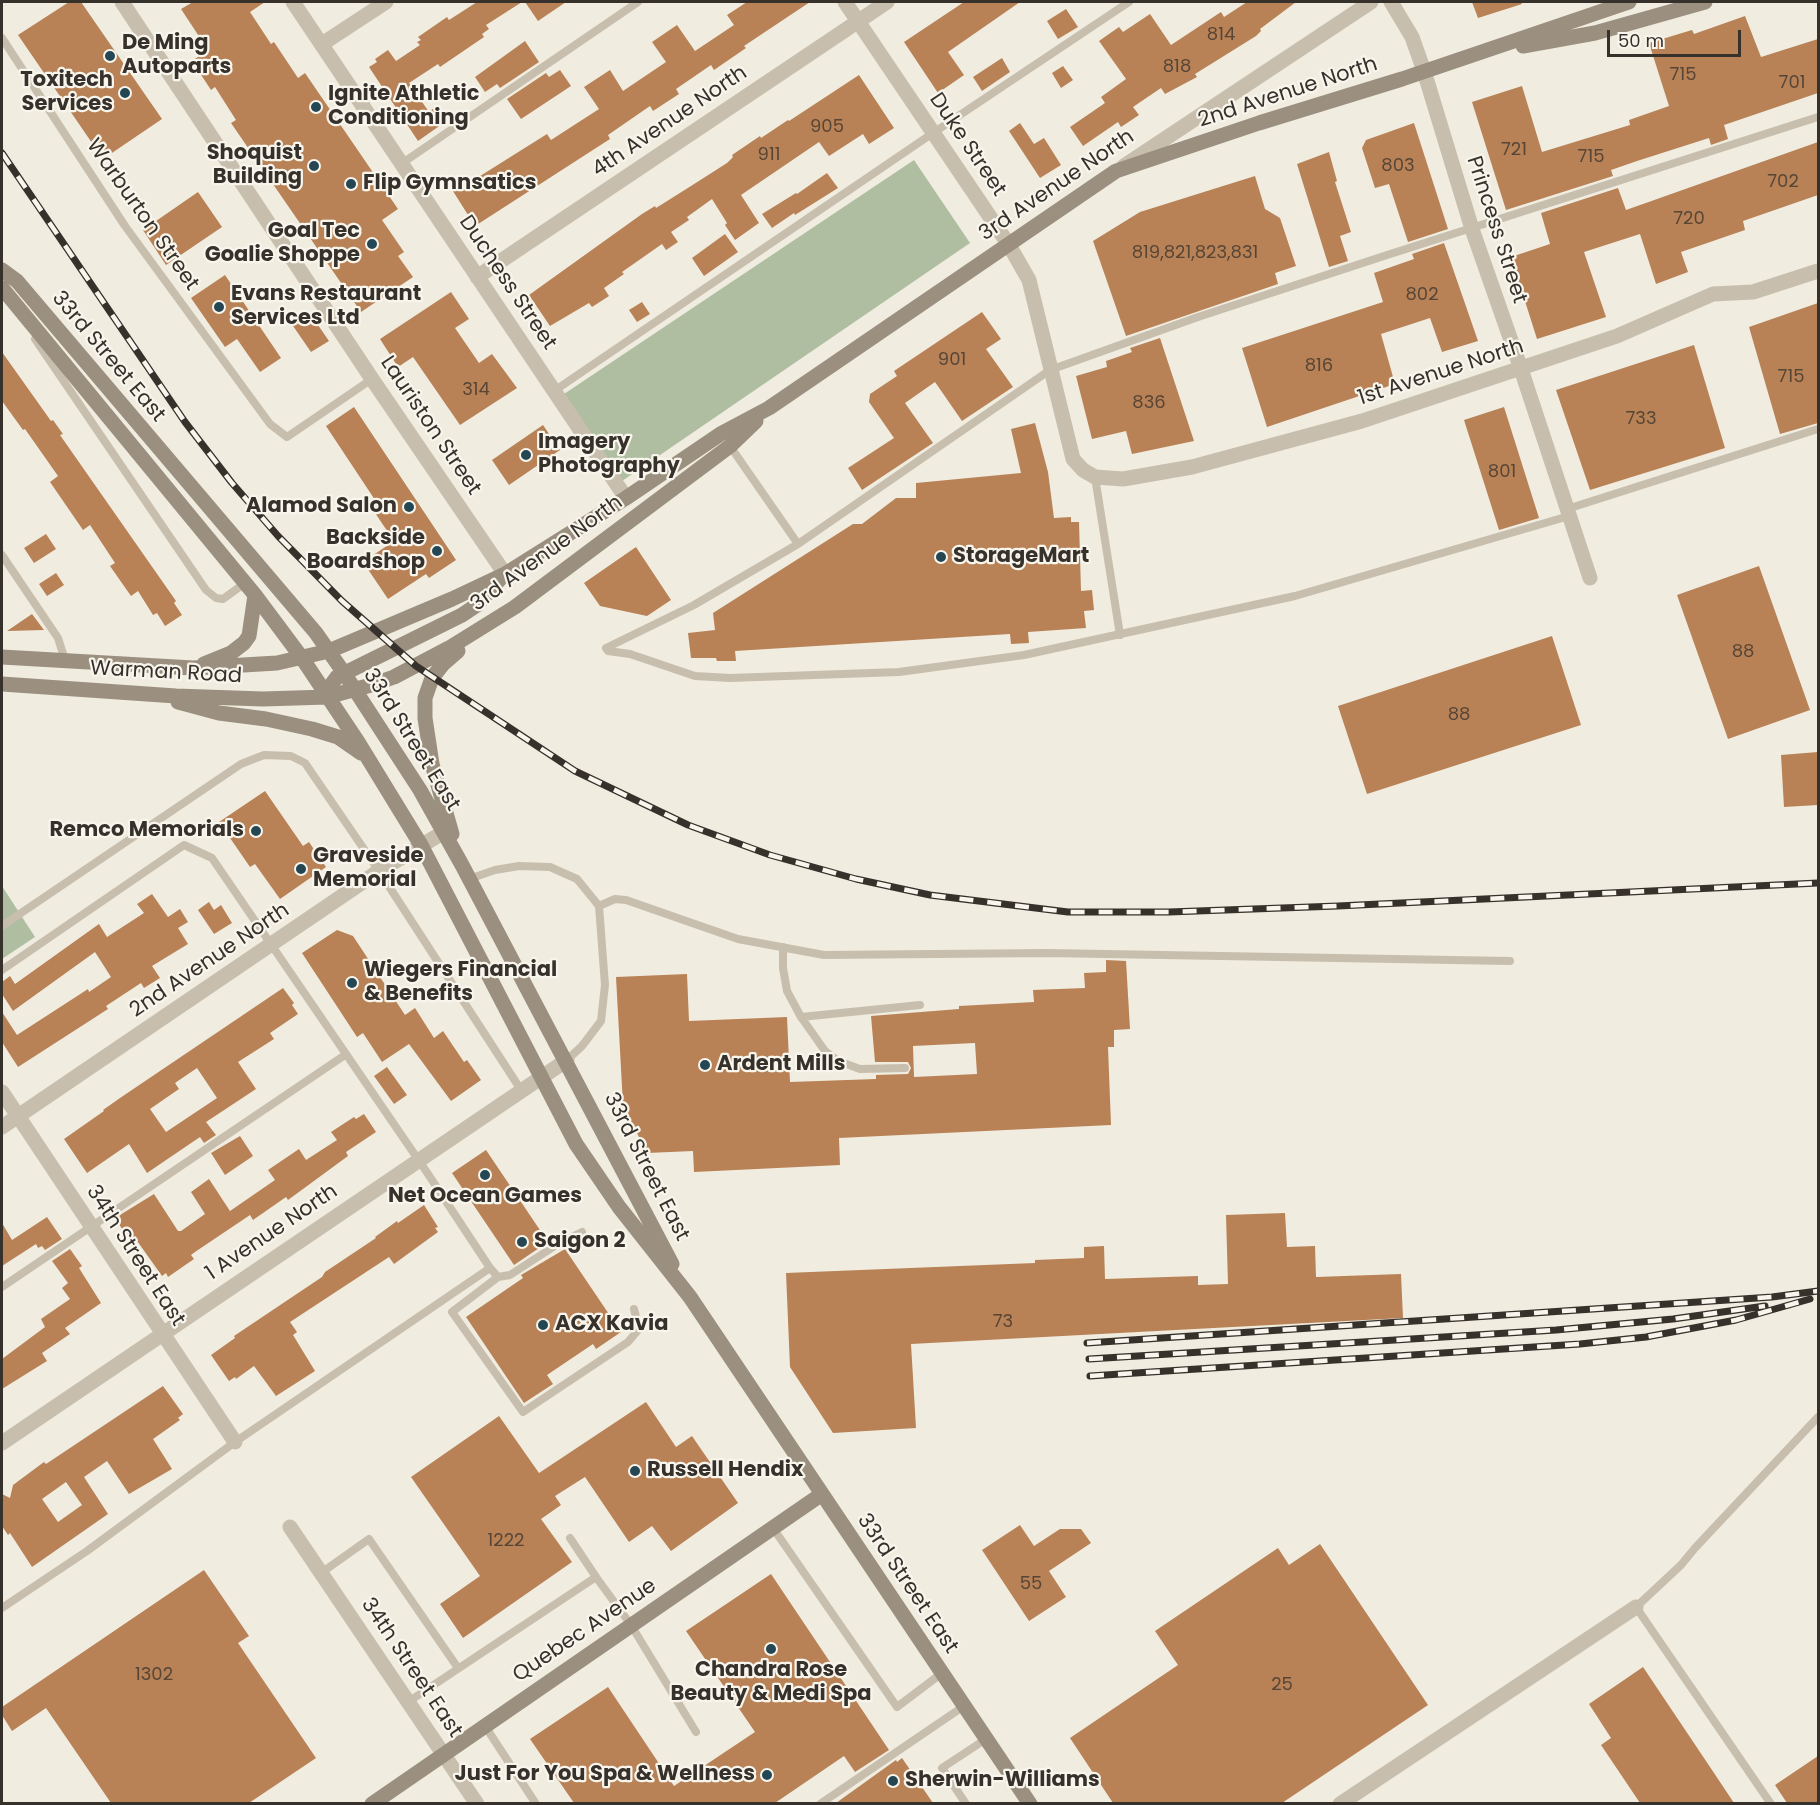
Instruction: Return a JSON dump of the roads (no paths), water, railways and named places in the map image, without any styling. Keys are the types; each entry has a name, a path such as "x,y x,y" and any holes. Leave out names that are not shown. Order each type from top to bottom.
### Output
{"main road":[{"name":"2nd Avenue North","path":"1116,171 1629,2"},
{"name":"2nd Avenue North","path":"1473,55 1595,33 1705,2"},
{"name":"3rd Avenue North","path":"302,658 329,651 505,574 626,498 722,433 769,408 1116,171"},
{"name":"33rd Street East","path":"2,270 17,281 329,651 344,673 420,790 444,832 567,1060 690,1297"},
{"name":"33rd Street East","path":"2,288 255,595 302,658 368,757 421,845 576,1144 618,1207 690,1297 1030,1803"},
{"name":"3rd Avenue North","path":"327,697 394,677 482,629 515,607 730,446 769,408"},
{"path":"327,697 327,692 333,682 344,673 462,615 477,605 505,574"},
{"path":"193,668 231,653 244,643 249,636 255,595"},
{"path":"466,872 432,764 425,718 425,698 432,678 449,658 515,607"},
{"name":"Warman Road","path":"2,657 193,668 256,665 302,658"},
{"name":"Warman Road","path":"2,684 262,699 327,697"},
{"path":"146,693 219,713 266,718 312,729 338,737 368,757"},
{"name":"Quebec Avenue","path":"372,1803 822,1494"}],"street":[{"name":"Lauriston Street","path":"122,2 372,379 505,574"},
{"name":"Duchess Street","path":"293,2 626,498"},
{"path":"322,44 386,2"},
{"name":"Duke Street","path":"845,2 1009,245 1029,280 1073,459 1083,470 1095,477"},
{"name":"4th Avenue North","path":"477,277 887,2"},
{"name":"3rd Avenue North","path":"1116,171 1371,2"},
{"name":"Princess Street","path":"1391,2 1412,37 1424,71 1472,229 1590,578"},
{"name":"1st Avenue North","path":"1095,477 1123,479 1155,474 1241,455 1362,421 1617,336 1713,294 1753,292 1818,271"},
{"name":"2nd Avenue North","path":"2,1127 380,871 444,832"},
{"name":"1 Avenue North","path":"2,1443 161,1333 567,1060"},
{"name":"34th Street East","path":"2,1092 235,1442"},
{"name":"34th Street East","path":"290,1527 477,1803"},
{"path":"1340,1803 1636,1607"}],"lane":[{"path":"401,164 638,2"},
{"path":"554,391 1129,2"},
{"name":"Warburton Street","path":"2,38 125,226 270,424 287,437 372,379"},
{"path":"1818,117 1198,317 1050,370 798,544 694,605 606,648 608,651 630,654 695,676 730,678 899,672 1024,655 1295,596 1568,512 1818,429"},
{"name":"33rd Street East","path":"2,288 206,590 216,598 223,599 245,583"},
{"path":"730,446 798,544"},
{"path":"1095,477 1120,635"},
{"path":"2,555 58,638 65,660"},
{"path":"2,926 241,764 264,755 291,756 305,763 380,871 521,1090"},
{"path":"2,970 184,845 212,858 489,1268 498,1277"},
{"path":"466,872 550,867 577,879 599,906 605,985 603,1013 601,1021 588,1038 567,1060"},
{"path":"599,906 620,899 738,939 824,955 1047,953 1510,961"},
{"path":"783,947 783,968 787,991 801,1017 825,1052 838,1061 861,1069 905,1068"},
{"path":"801,1017 920,1005"},
{"path":"2,1287 345,1055"},
{"path":"582,1232 561,1242 510,1275 498,1277 452,1312 523,1412 628,1342 639,1329 634,1309"},
{"path":"2,1608 87,1551 235,1442 489,1268"},
{"path":"1771,1803 1636,1607 1681,1565 1818,1417"},
{"path":"773,1528 897,1707 942,1673"},
{"path":"570,1538 631,1625 696,1732"},
{"path":"321,1573 369,1539 458,1668"},
{"path":"408,1702 596,1577"},
{"path":"820,1803 964,1706"},
{"path":"485,1726 536,1803"},
{"path":"966,1803 942,1768 986,1739"}],"railway":[{"path":"2,153 185,422 232,483 278,536 342,601 416,666 575,771 688,825 770,855 856,879 930,895 1068,912 1169,912 1338,906 1818,883"},
{"path":"1087,1343 1772,1297 1818,1291"},
{"path":"1090,1376 1580,1344 1646,1337 1736,1320 1810,1299"},
{"path":"1089,1359 1556,1330 1673,1319 1765,1306"}],"place":[{"name":"De Ming Autoparts","path":"110,56"},
{"name":"Toxitech Services","path":"125,93"},
{"name":"Ignite Athletic Conditioning","path":"316,107"},
{"name":"Shoquist Building","path":"314,166"},
{"name":"Flip Gymnsatics","path":"351,184"},
{"name":"Goal Tec Goalie Shoppe","path":"372,244"},
{"name":"Evans Restaurant Services Ltd","path":"219,307"},
{"name":"Imagery Photography","path":"526,455"},
{"name":"Alamod Salon","path":"409,507"},
{"name":"Backside Boardshop","path":"437,551"},
{"name":"StorageMart","path":"941,557"},
{"name":"Remco Memorials","path":"256,831"},
{"name":"Graveside Memorial","path":"301,869"},
{"name":"Wiegers Financial & Benefits","path":"352,983"},
{"name":"Ardent Mills","path":"705,1065"},
{"name":"Net Ocean Games","path":"485,1175"},
{"name":"Saigon 2","path":"522,1242"},
{"name":"ACX Kavia","path":"543,1325"},
{"name":"Russell Hendix","path":"635,1471"},
{"name":"Chandra Rose Beauty & Medi Spa","path":"771,1649"},
{"name":"Just For You Spa & Wellness","path":"767,1775"},
{"name":"Sherwin-Williams","path":"893,1781"}]}
